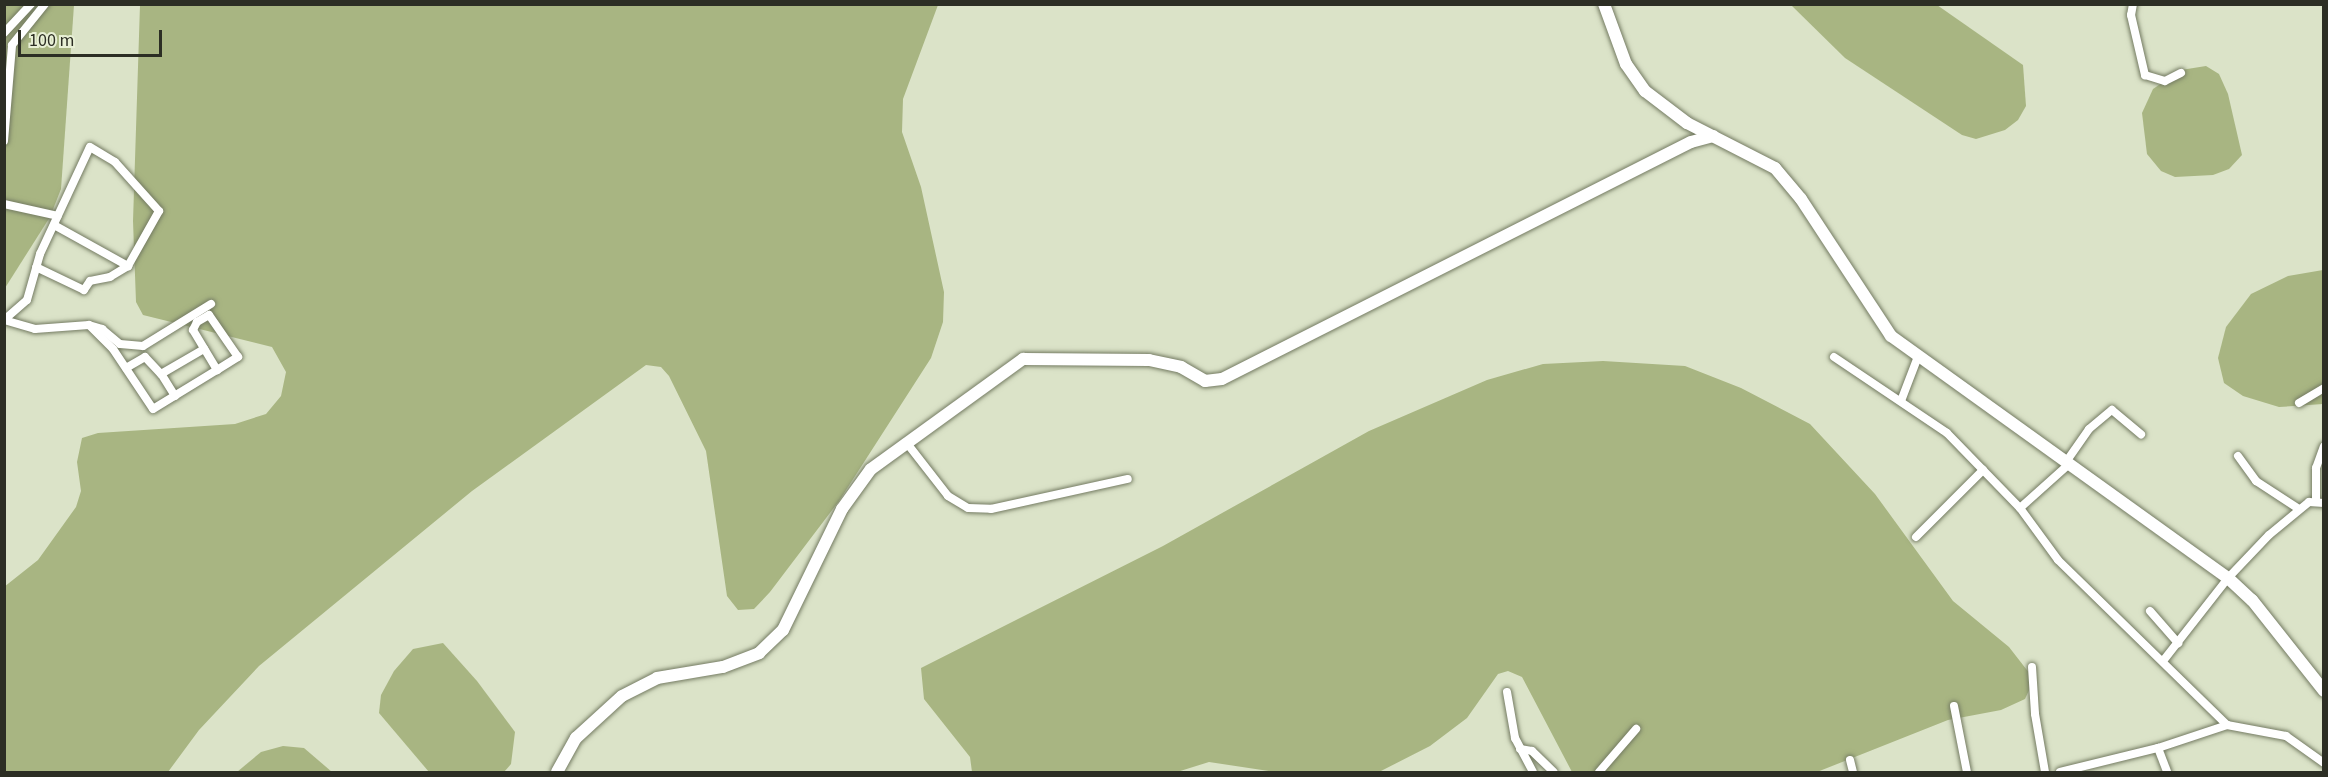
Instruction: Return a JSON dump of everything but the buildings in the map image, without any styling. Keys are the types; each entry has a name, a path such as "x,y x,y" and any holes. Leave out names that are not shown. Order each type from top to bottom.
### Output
{"street":[{"path":"4,33 31,4"},
{"path":"4,141 12,45 45,4"},
{"path":"1604,4 1626,64 1645,91 1687,123 1774,168 1789,183 1891,336 1917,359 2068,463 2228,578 2252,600 2324,691"},
{"path":"2133,4 2132,15 2145,75 2165,81 2181,73"},
{"path":"557,772 576,738 622,696 657,678 723,667 759,653 783,630 842,509 871,469 1023,359 1149,360 1181,367 1205,381 1222,379 1691,142 1713,136"},
{"path":"4,320 27,300 36,267 90,147 115,162 159,211 128,266 110,277 90,281 84,290 36,267"},
{"path":"4,204 58,216"},
{"path":"54,225 128,266"},
{"path":"4,320 35,330 89,325 102,329 120,344 143,346 212,304"},
{"path":"89,325 113,349 153,409 175,396 217,370 238,357 213,316 196,322 193,330 217,370"},
{"path":"161,374 204,349"},
{"path":"126,368 145,357 161,374 175,396"},
{"path":"1834,357 1947,433 2020,508 2058,560 2227,725"},
{"path":"1901,401 1917,359"},
{"path":"2299,403 2324,388"},
{"path":"2020,508 2068,463 2089,429 2112,410 2141,434"},
{"path":"906,442 948,496 968,508 992,509 1128,479"},
{"path":"2163,661 2228,578 2299,509 2320,502 2316,468 2324,446"},
{"path":"2238,456 2256,481 2299,509"},
{"path":"1916,537 1983,470"},
{"path":"2150,611 2178,643"},
{"path":"2032,667 2035,714 2046,772"},
{"path":"1507,692 1520,749 1533,772"},
{"path":"1954,706 1967,772"},
{"path":"2060,772 2158,748 2227,725 2286,736 2324,763"},
{"path":"1599,772 1636,729"},
{"path":"2158,748 2167,772"},
{"path":"1520,749 1532,751 1554,772"},
{"path":"1850,760 1853,772"}],"green space":[{"path":"5,5 74,5 61,189 50,217 5,288"},
{"path":"140,5 938,5 903,99 902,132 921,187 944,292 943,322 931,358 839,501 770,592 754,609 738,610 727,596 706,451 669,376 661,367 646,365 472,491 259,666 199,730 168,772 5,772 4,587 38,560 76,507 81,491 77,462 82,438 98,433 235,424 266,414 281,396 286,372 272,347 143,315 136,302 133,221"},
{"path":"1791,5 1937,5 2023,65 2026,106 2018,120 2005,130 1976,139 1962,135 1845,58"},
{"path":"2206,66 2219,74 2228,94 2242,155 2229,169 2213,175 2175,177 2161,171 2147,154 2142,113 2153,89 2181,70"},
{"path":"2323,270 2323,404 2279,407 2243,396 2224,383 2218,358 2226,327 2251,294 2288,276"},
{"path":"1603,361 1685,366 1741,388 1810,424 1875,494 1953,601 2009,647 2030,674 2031,686 2025,699 2001,710 1948,720 1817,772 1572,772 1522,677 1508,671 1498,674 1467,718 1430,746 1379,772 1276,772 1209,762 1177,772 972,772 970,757 924,699 921,668 1163,546 1369,431 1487,380 1543,364"},
{"path":"443,643 477,681 515,732 511,764 504,772 429,772 379,713 381,695 394,671 413,649"},
{"path":"283,746 304,748 332,772 237,772 261,752"}]}
